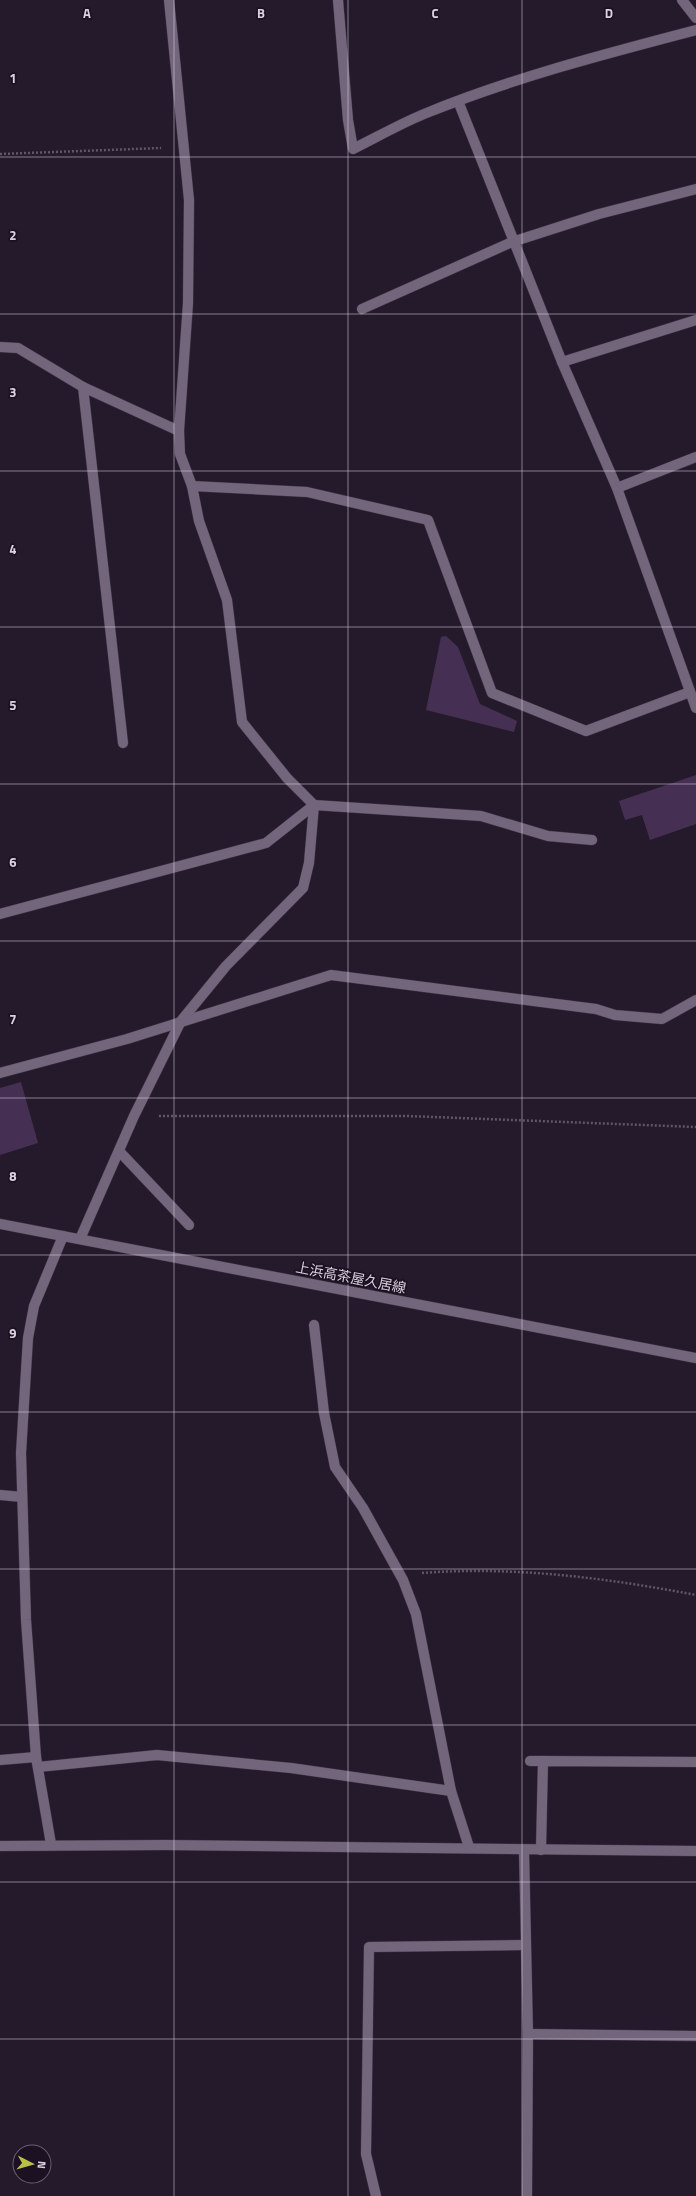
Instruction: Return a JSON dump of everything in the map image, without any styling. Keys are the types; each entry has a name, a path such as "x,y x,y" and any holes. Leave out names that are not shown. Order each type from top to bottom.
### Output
{"street":[{"path":"169,0 188,200 188,303 179,431 180,454 192,486 199,521 227,600 242,722 287,778 314,805 481,816 548,836 592,840"},
{"path":"338,0 348,120 353,149 423,114 458,101 568,64 696,30"},
{"path":"682,0 696,18"},
{"path":"458,101 512,242 617,488 696,708"},
{"path":"362,309 512,242 599,214 696,189"},
{"path":"562,362 696,320"},
{"path":"0,347 18,348 84,387 179,431"},
{"path":"84,387 123,743"},
{"path":"617,488 696,457"},
{"path":"192,486 307,492 428,520 492,693 586,732 690,692"},
{"path":"686,681 696,678"},
{"path":"0,914 266,843 314,805"},
{"path":"80,1239 134,1116 181,1021 226,966 303,888 309,863 314,805"},
{"path":"0,1072 127,1039 332,975 596,1010 615,1015 662,1019 696,1000"},
{"path":"119,1151 189,1225"},
{"name":"上浜高茶屋久居線","path":"0,1224 696,1358"},
{"path":"51,1844 36,1757 26,1620 21,1453 28,1338 34,1306 63,1236"},
{"path":"314,1325 324,1413 335,1467 363,1508 403,1580 416,1614 451,1791 469,1848"},
{"path":"0,1495 22,1497"},
{"path":"38,1767 157,1755 291,1768 451,1791"},
{"path":"0,1760 36,1757"},
{"path":"530,1761 696,1762"},
{"path":"541,1850 543,1761"},
{"path":"0,1846 51,1844 696,1851"},
{"path":"524,1850 528,2034 526,2196"},
{"path":"376,2196 366,2154 369,1947 526,1945"},
{"path":"528,2034 696,2036"}],"path":[{"path":"0,154 184,147"},
{"path":"134,1116 407,1116 696,1127"},
{"path":"403,1580 423,1572 532,1572 632,1583 696,1595"}],"shaded area":[{"path":"446,636 458,647 480,704 517,721 514,732 426,710 441,637"},
{"path":"696,775 696,824 650,840 642,815 625,820 619,801"},
{"path":"21,1082 38,1143 0,1155 0,1088"}]}
